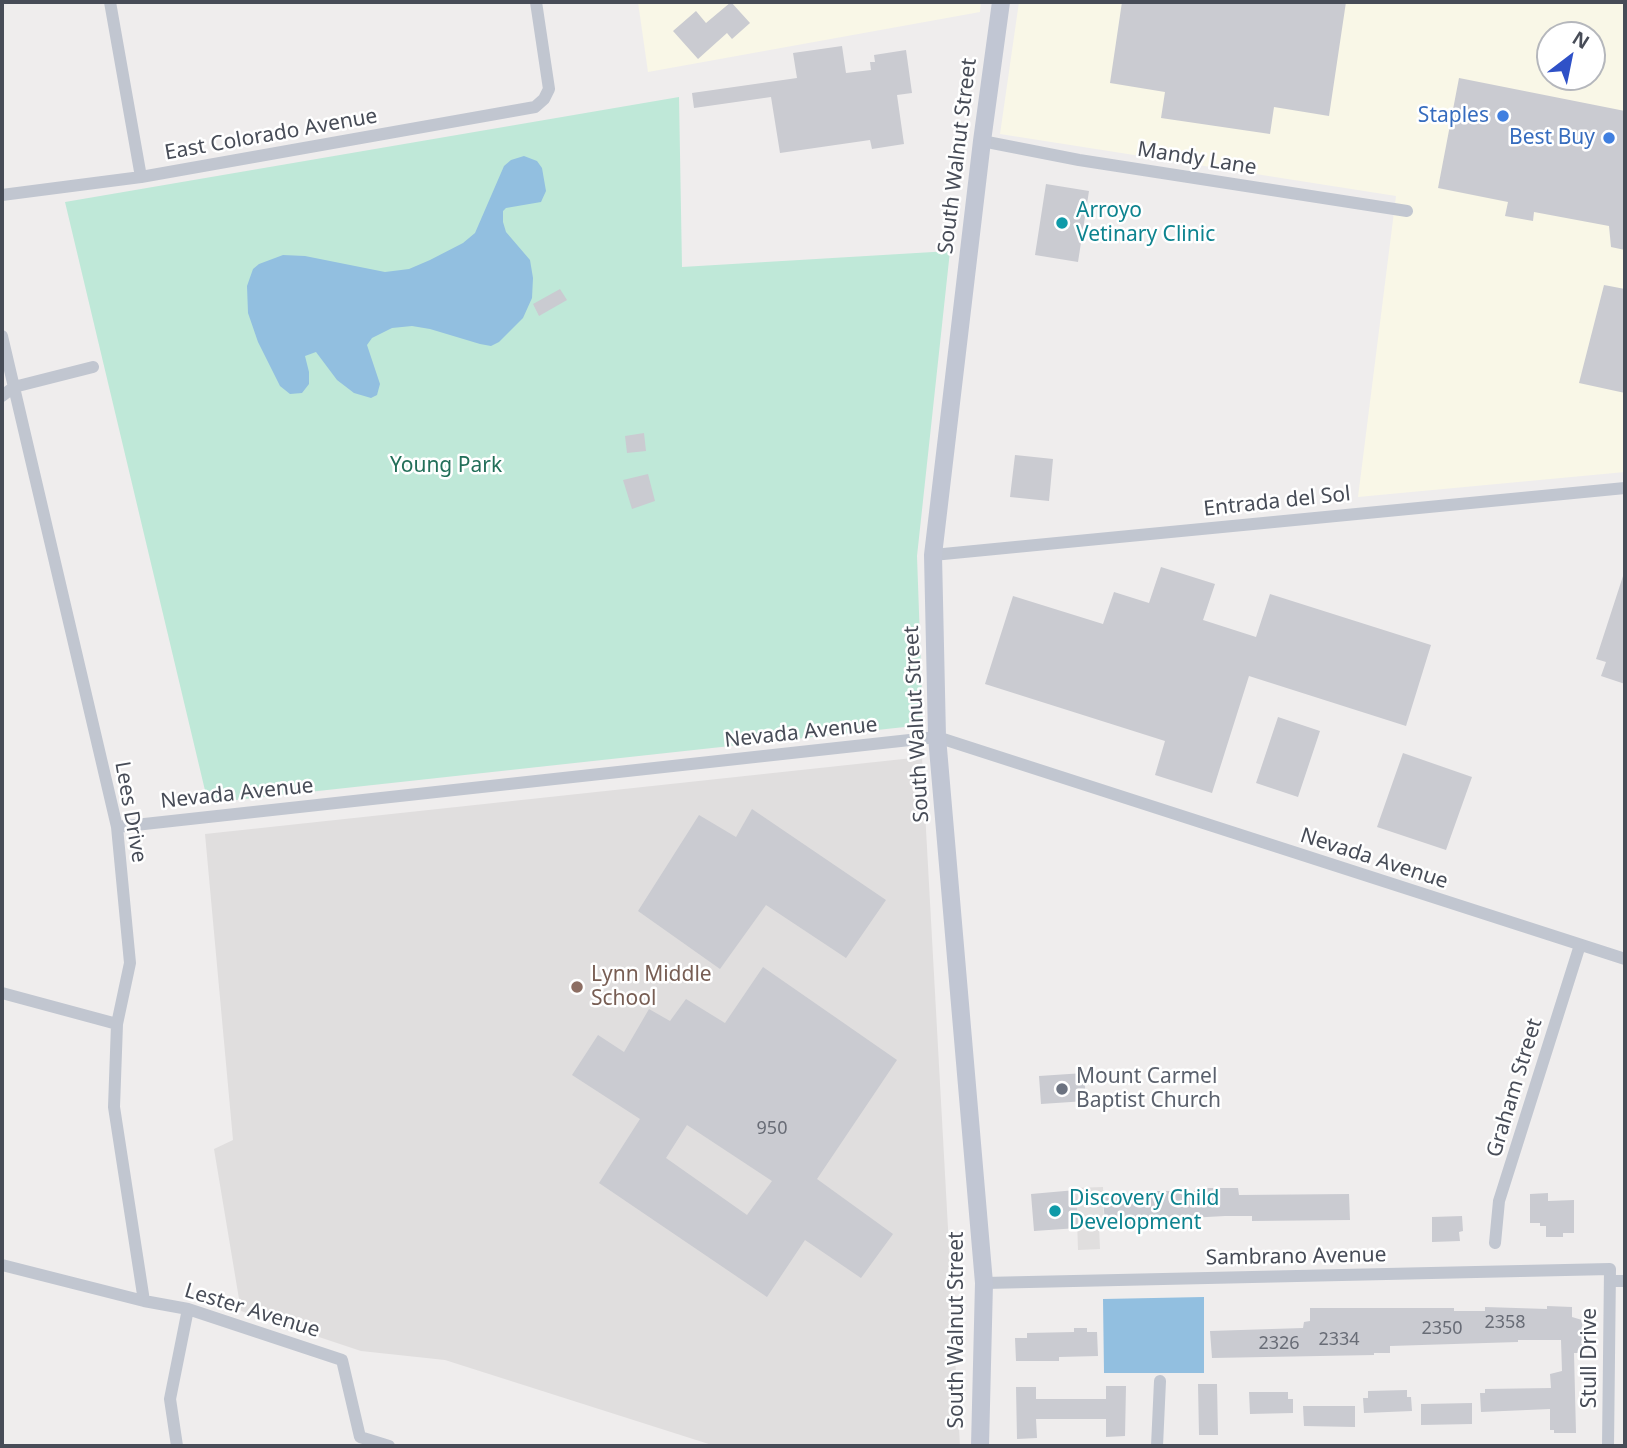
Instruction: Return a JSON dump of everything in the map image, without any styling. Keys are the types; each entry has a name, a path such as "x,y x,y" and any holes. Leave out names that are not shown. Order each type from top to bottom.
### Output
{"street":[{"path":"110,2 141,177"},
{"name":"East Colorado Avenue","path":"2,195 141,177 535,107 544,100 549,89 536,2"},
{"name":"South Walnut Street","path":"980,1446 984,1283 937,737 933,555 1001,2"},
{"name":"Mandy Lane","path":"982,141 1079,160 1407,211"},
{"name":"Lees Drive","path":"2,336 117,827 130,964 117,1024 114,1107 144,1301"},
{"path":"2,396 14,387 93,367"},
{"name":"Entrada del Sol","path":"933,555 1625,488"},
{"name":"Nevada Avenue","path":"117,827 937,737 1625,960"},
{"name":"Graham Street","path":"1495,1243 1499,1201 1580,946"},
{"path":"2,993 117,1024"},
{"name":"Lester Avenue","path":"2,1266 144,1301 188,1309 342,1360 361,1442 389,1446"},
{"name":"Sambrano Avenue","path":"984,1283 1610,1275 1625,1281"},
{"name":"Stull Drive","path":"1608,1446 1610,1275"},
{"path":"177,1446 170,1399 188,1309"},
{"path":"1157,1446 1160,1381"}],"shaded area":[{"path":"638,2 981,2 980,12 648,72"},
{"path":"1019,2 1625,2 1625,472 1358,497 1396,196 1000,134"},
{"name":"Lynn Middle School","path":"922,757 960,1446 715,1446 445,1360 361,1351 241,1311 214,1149 233,1140 205,834"},
{"path":"1103,1187 1104,1225 1099,1226 1100,1249 1078,1250 1076,1188"}],"green space":[{"name":"Young Park","path":"679,97 682,267 950,251 917,556 923,725 208,803 65,202"}],"water":[{"path":"524,156 537,161 542,168 546,191 541,202 506,208 503,211 503,222 506,232 530,260 532,298 523,318 499,342 491,346 430,329 412,326 392,328 372,338 367,345 380,384 377,395 371,398 354,393 337,380 316,352 305,356 309,384 302,393 290,394 280,386 258,342 248,313 247,286 253,269 283,255 305,256 385,272 409,269 463,243 475,233 504,166 511,160"},
{"path":"1204,1297 1204,1373 1104,1373 1103,1299"}],"building":[{"path":"731,2 750,23 732,39 727,33 698,59 673,31 696,11 706,23"},
{"path":"1122,2 1346,2 1329,116 1274,107 1270,134 1161,118 1165,92 1110,83"},
{"path":"842,46 846,73 871,70 870,62 875,62 874,55 906,50 912,93 897,95 904,144 872,149 870,140 780,153 771,97 694,108 692,93 797,78 793,53"},
{"path":"1459,78 1625,111 1625,250 1611,247 1609,226 1534,212 1533,221 1505,216 1508,202 1438,188"},
{"name":"Arroyo Vetinary Clinic","path":"1046,184 1089,191 1078,262 1035,255"},
{"path":"1604,285 1625,289 1625,393 1579,383"},
{"path":"560,289 567,300 539,316 533,304"},
{"path":"644,433 646,451 627,453 625,436"},
{"path":"1015,455 1053,459 1049,501 1010,497"},
{"path":"648,474 655,501 632,509 623,480"},
{"path":"1161,567 1215,584 1203,620 1256,637 1270,594 1431,645 1406,726 1249,676 1212,793 1155,775 1165,741 985,684 1013,596 1103,624 1114,592 1149,603"},
{"path":"1623,576 1625,684 1601,676 1606,662 1596,659"},
{"path":"1278,717 1320,731 1298,797 1256,783"},
{"path":"1403,753 1472,777 1446,850 1377,827"},
{"path":"752,809 886,900 846,958 766,905 720,969 638,911 699,815 736,837"},
{"path":"763,967 897,1060 817,1179 893,1234 861,1278 805,1240 767,1297 599,1183 640,1119 572,1075 598,1035 624,1052 649,1009 670,1021 686,999 725,1023","holes":["687,1125 772,1181 747,1215 666,1158"]},
{"name":"Mount Carmel Baptist Church","path":"1084,1073 1086,1101 1041,1104 1039,1076"},
{"path":"1204,1188 1238,1188 1239,1195 1349,1194 1350,1220 1252,1221 1252,1216 1225,1216 1139,1221 1139,1226 1105,1225 1103,1196 1155,1194 1155,1191 1204,1191"},
{"name":"Discovery Child Development","path":"1076,1190 1078,1228 1034,1231 1031,1194"},
{"path":"1548,1193 1548,1201 1574,1200 1574,1233 1563,1233 1563,1237 1546,1237 1546,1226 1530,1223 1530,1194"},
{"path":"1462,1216 1463,1231 1459,1232 1460,1241 1432,1242 1432,1217"},
{"path":"1547,1306 1572,1307 1572,1317 1582,1320 1583,1353 1574,1353 1576,1433 1554,1433 1554,1430 1550,1430 1550,1409 1481,1412 1480,1393 1485,1393 1485,1389 1551,1388 1550,1374 1562,1371 1561,1340 1390,1346 1390,1353 1374,1355 1212,1358 1210,1331 1303,1328 1304,1322 1310,1321 1310,1308 1454,1308 1454,1311 1485,1311 1485,1307 1547,1309"},
{"path":"1074,1328 1087,1328 1087,1332 1097,1332 1098,1356 1059,1357 1059,1361 1016,1361 1015,1338 1027,1338 1027,1333 1074,1332"},
{"path":"1198,1384 1217,1384 1218,1435 1199,1435"},
{"path":"1106,1386 1126,1386 1125,1436 1106,1437 1106,1419 1036,1419 1037,1438 1017,1439 1016,1387 1036,1387 1036,1399 1106,1399"},
{"path":"1407,1390 1407,1397 1411,1397 1412,1411 1364,1413 1363,1398 1368,1398 1368,1391"},
{"path":"1249,1392 1288,1392 1288,1399 1293,1399 1293,1413 1250,1414"},
{"path":"1472,1403 1472,1424 1421,1425 1421,1404"},
{"path":"1303,1406 1355,1406 1355,1427 1304,1426"}],"place":[{"name":"Staples","path":"1503,116"},
{"name":"Best Buy","path":"1609,138"},
{"name":"Arroyo Vetinary Clinic","path":"1062,223"},
{"name":"Lynn Middle School","path":"577,987"},
{"name":"Mount Carmel Baptist Church","path":"1062,1089"},
{"name":"Discovery Child Development","path":"1055,1211"}]}
